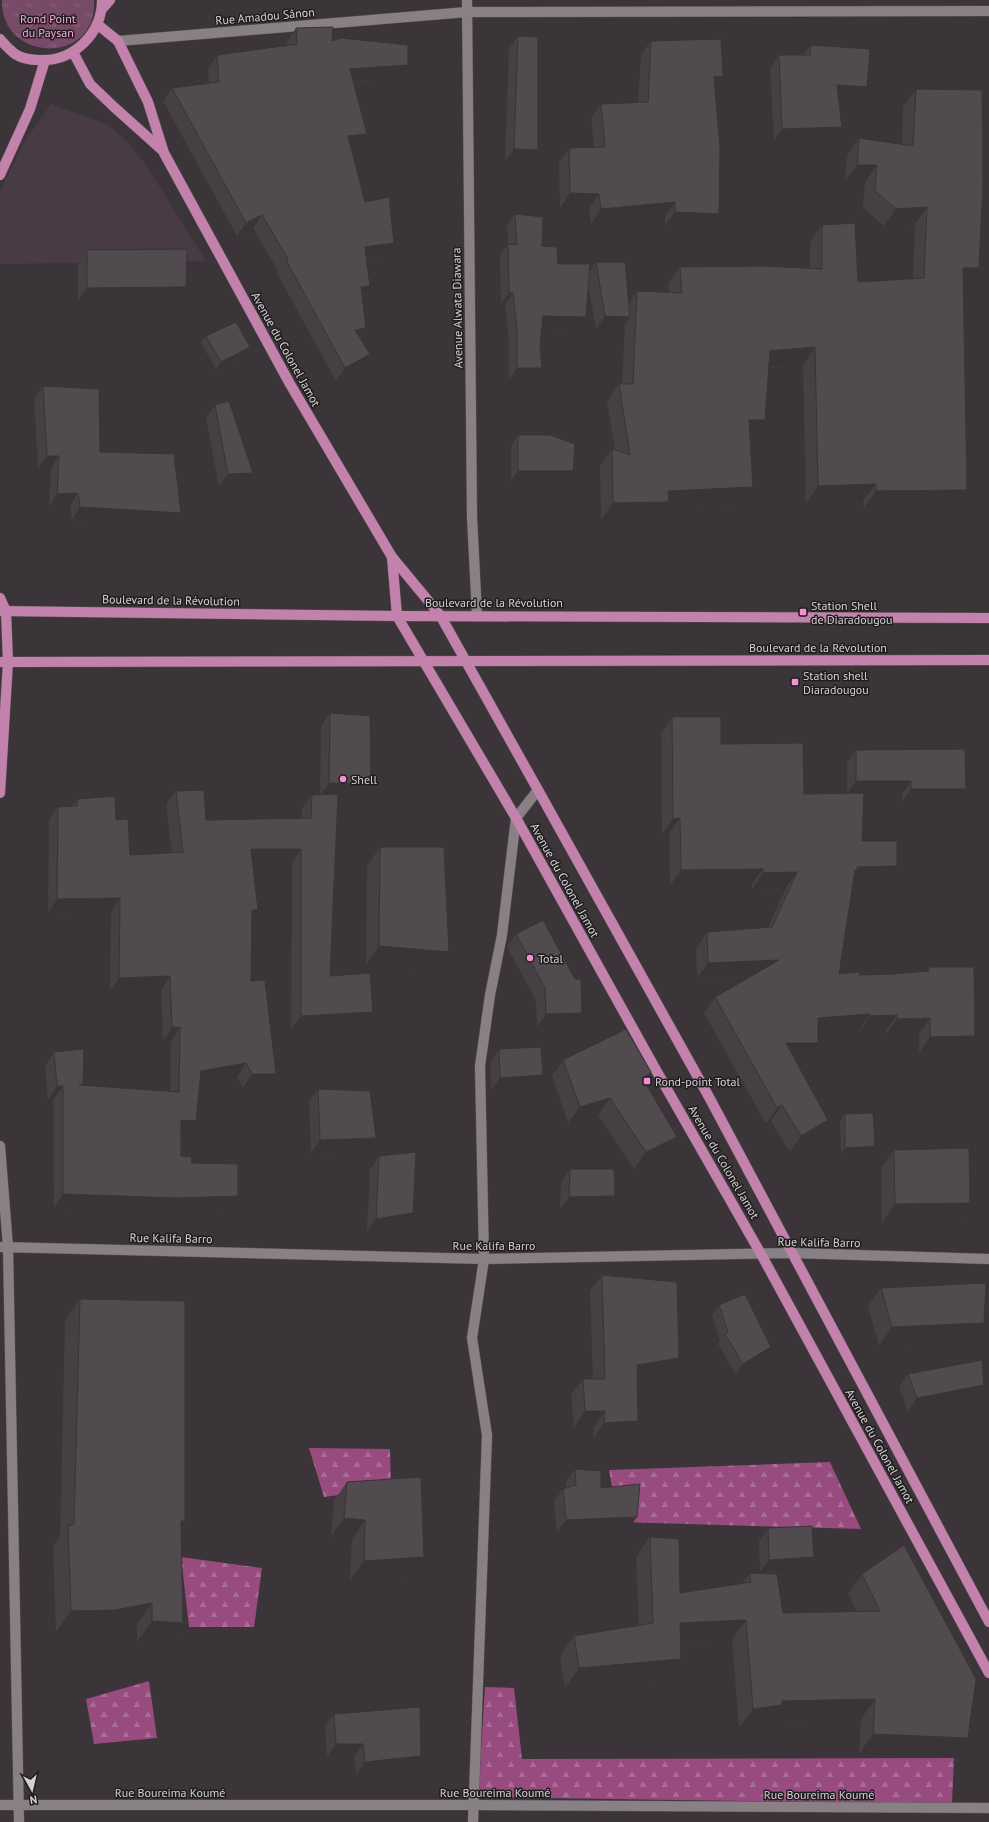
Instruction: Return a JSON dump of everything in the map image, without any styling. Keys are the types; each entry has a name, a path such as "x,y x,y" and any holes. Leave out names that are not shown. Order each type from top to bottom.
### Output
{"main road":[{"path":"0,39 16,55 30,60 60,58 73,52 83,44 97,24 102,4 110,0"},
{"name":"Avenue du Colonel Jamot","path":"97,24 118,41 148,102 164,151 290,384 392,558 440,615 538,790 709,1097 989,1622"},
{"name":"Avenue du Colonel Jamot","path":"73,52 90,84 119,112 164,151"},
{"path":"0,175 30,109 45,60"},
{"name":"Avenue du Colonel Jamot","path":"392,558 397,616 516,818 656,1070 761,1254 989,1673"},
{"path":"0,598 3,611 4,662 0,793"},
{"name":"Boulevard de la Révolution","path":"3,611 397,616 477,615 989,618"},
{"name":"Boulevard de la Révolution","path":"4,662 989,660"}],"street":[{"name":"Avenue Alwata Diawara","path":"467,0 472,517 477,615"},
{"name":"Rue Amadou Sânon","path":"118,41 467,12 989,11"},
{"path":"472,1822 486,1435 472,1338 484,1259 480,1066 490,995 502,935 516,818 538,790"},
{"path":"0,1146 19,1822"},
{"name":"Rue Kalifa Barro","path":"4,1247 484,1259 792,1253 989,1259"},
{"name":"Rue Boureima Koumé","path":"0,1805 473,1805 989,1808"}],"shaded area":[{"path":"51,104 108,125 127,141 146,165 206,261 0,264 0,194 2,187 25,141"}],"green space":[{"name":"Rond Point du Paysan","path":"2,0 94,0 91,22 81,37 66,46 49,48 31,45 16,36 6,21"},
{"path":"309,1448 390,1449 391,1488 324,1497"},
{"path":"830,1462 861,1529 618,1522 609,1470"},
{"path":"181,1557 262,1568 254,1627 189,1627"},
{"path":"149,1681 157,1738 94,1744 86,1699"},
{"path":"485,1687 514,1688 522,1759 954,1758 952,1804 478,1797"}],"building":[{"path":"333,27 332,41 341,38 408,45 408,65 350,69 367,134 348,136 365,202 389,197 394,243 365,247 370,286 361,287 366,328 355,330 370,354 345,368 286,260 288,259 262,215 246,223 172,88 219,82 217,55 297,44 296,28"},
{"path":"518,36 538,37 538,150 514,149"},
{"path":"721,39 723,77 714,76 720,148 719,214 675,212 675,202 601,209 599,194 570,193 569,148 605,147 601,104 648,102 651,41"},
{"path":"811,45 870,49 867,87 837,85 842,127 782,129 779,55 810,55"},
{"path":"916,89 982,90 983,186 979,268 963,268 967,490 876,491 876,484 818,486 815,347 770,351 765,420 749,420 753,487 668,491 669,502 613,503 612,449 630,455 619,384 633,384 637,291 682,293 680,267 766,266 822,269 822,225 855,223 858,282 924,278 927,207 896,209 875,191 877,165 857,165 859,138 913,146"},
{"path":"515,214 543,217 542,246 557,247 558,264 590,264 586,317 543,316 540,346 542,368 517,368 517,329 513,293 509,293 508,244 517,245"},
{"path":"187,249 186,287 87,288 87,250"},
{"path":"596,262 625,262 630,317 605,316"},
{"path":"236,322 250,347 221,362 206,336"},
{"path":"43,386 99,389 100,452 174,454 181,513 80,507 78,493 57,494 59,456 47,456"},
{"path":"229,401 253,473 228,474 215,405"},
{"path":"518,435 550,435 575,444 573,471 518,471"},
{"path":"330,713 370,716 371,784 329,783"},
{"path":"672,717 721,717 721,744 803,743 804,794 864,793 862,841 897,841 897,866 857,867 857,870 855,870 839,974 859,972 860,975 893,974 929,971 929,967 974,967 975,1036 930,1037 930,1018 897,1019 897,1015 870,1016 870,1014 818,1018 818,1043 786,1043 828,1120 801,1136 782,1105 777,1108 715,997 779,960 708,963 707,932 772,927 797,872 763,873 763,869 681,870 680,818 673,819"},
{"path":"965,749 966,789 911,789 911,781 856,781 856,750"},
{"path":"204,790 206,820 311,818 312,795 338,794 330,976 370,973 373,1012 301,1016 301,849 251,849 258,910 252,910 251,981 265,980 276,1074 252,1074 246,1063 201,1071 196,1121 181,1120 181,1156 191,1157 192,1163 238,1164 238,1196 178,1198 63,1194 63,1086 57,1086 54,1052 84,1049 83,1085 79,1085 179,1092 180,1027 172,1028 170,976 119,978 120,898 57,899 58,807 77,806 78,799 115,796 116,820 128,819 130,855 183,852 176,791"},
{"path":"380,847 444,847 449,952 379,946"},
{"path":"543,920 575,979 581,979 582,1013 546,1014 545,988 516,934"},
{"path":"626,1029 651,1072 643,1079 677,1137 646,1152 610,1098 580,1107 563,1060"},
{"path":"541,1047 543,1075 500,1078 499,1049"},
{"path":"318,1089 370,1091 376,1138 320,1140"},
{"path":"873,1113 875,1146 845,1148 845,1114"},
{"path":"969,1148 970,1203 895,1204 894,1150"},
{"path":"416,1152 413,1213 376,1219 379,1156"},
{"path":"570,1169 614,1169 615,1196 569,1197"},
{"path":"602,1275 677,1282 679,1358 637,1365 638,1421 604,1423 605,1411 585,1411 583,1379 605,1379"},
{"path":"986,1283 984,1323 892,1327 881,1288"},
{"path":"745,1294 771,1347 743,1364 725,1334 728,1332 719,1305"},
{"path":"80,1299 185,1301 185,1521 181,1521 183,1623 152,1621 152,1603 115,1610 71,1611 68,1526 74,1524"},
{"path":"982,1360 984,1385 917,1398 908,1374"},
{"path":"575,1469 601,1471 601,1488 640,1484 637,1517 566,1520 563,1489 576,1485"},
{"path":"421,1477 424,1557 364,1561 365,1520 344,1518 347,1482"},
{"path":"812,1526 814,1557 769,1560 768,1528"},
{"path":"650,1537 679,1539 680,1593 751,1582 750,1573 777,1574 783,1613 880,1611 862,1574 904,1545 976,1679 968,1738 873,1734 875,1699 782,1701 782,1705 753,1709 746,1620 680,1623 681,1659 579,1668 574,1636 653,1623"},
{"path":"420,1707 421,1756 365,1762 363,1744 336,1744 334,1714"}],"place":[{"name":"Station Shell de Diaradougou","path":"803,612"},
{"name":"Station shell Diaradougou","path":"795,682"},
{"name":"Shell","path":"343,779"},
{"name":"Total","path":"530,958"},
{"name":"Rond-point Total","path":"647,1081"}]}
